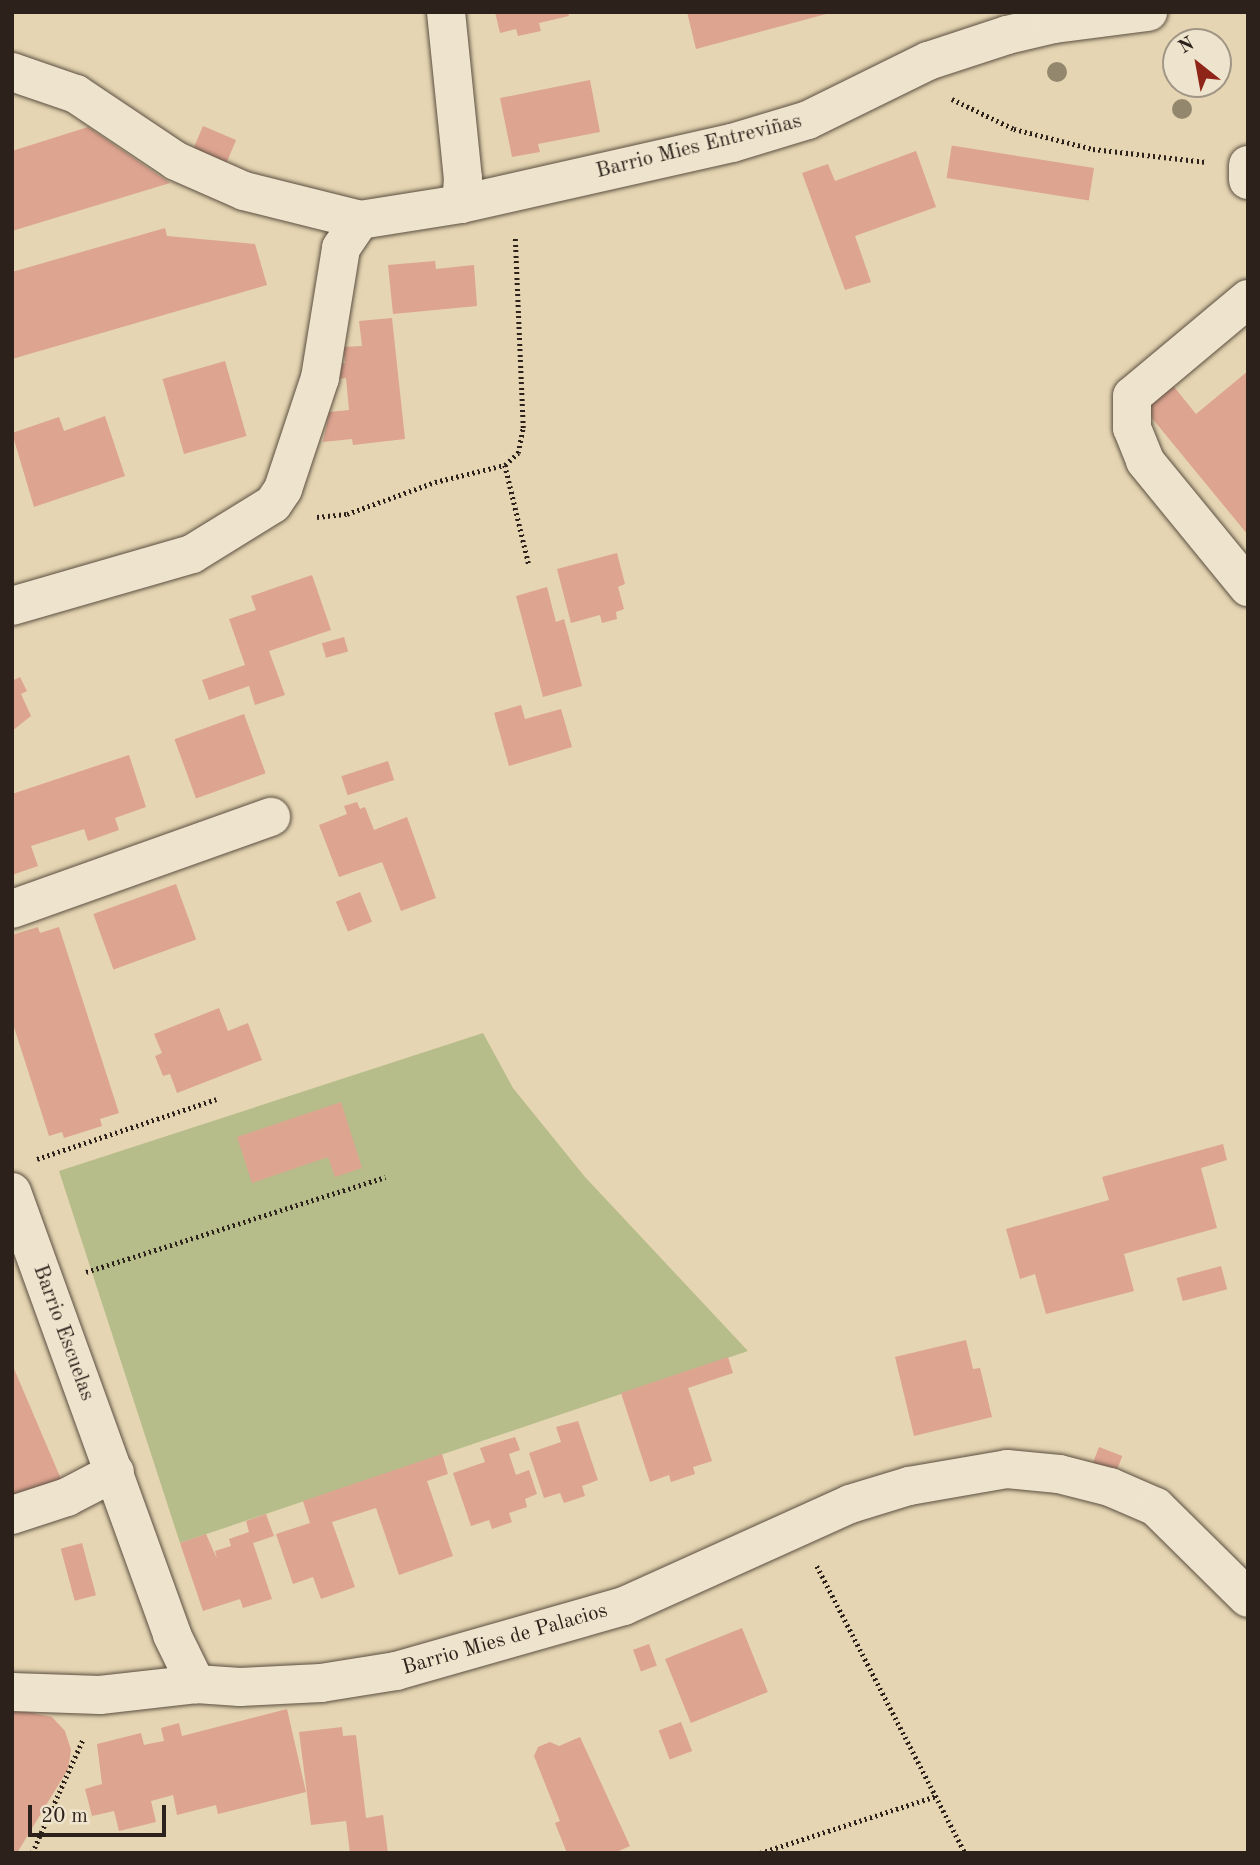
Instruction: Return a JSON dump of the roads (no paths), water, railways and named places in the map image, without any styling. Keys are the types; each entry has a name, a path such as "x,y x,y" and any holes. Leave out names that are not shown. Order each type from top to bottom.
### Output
{"street":[{"path":"446,12 463,178 461,204"},
{"name":"Barrio Mies Entreviñas","path":"360,220 461,204 732,143 808,120 928,61 1054,23 1148,12"},
{"path":"12,72 76,94 176,161 244,191 360,220 341,248 320,378 284,489 274,504 192,554 12,606"},
{"path":"1248,299 1132,397 1132,428 1145,461 1248,587"},
{"path":"12,909 271,817"},
{"name":"Barrio Escuelas","path":"19,1178 45,1285 172,1635 197,1684"},
{"name":"Barrio Mies de Palacios","path":"12,1692 100,1695 197,1684 240,1687 321,1683 396,1671 624,1606 850,1504 909,1486 1007,1469 1059,1474 1110,1487 1156,1507 1248,1598"},
{"path":"12,1515 67,1497 115,1472"}]}
